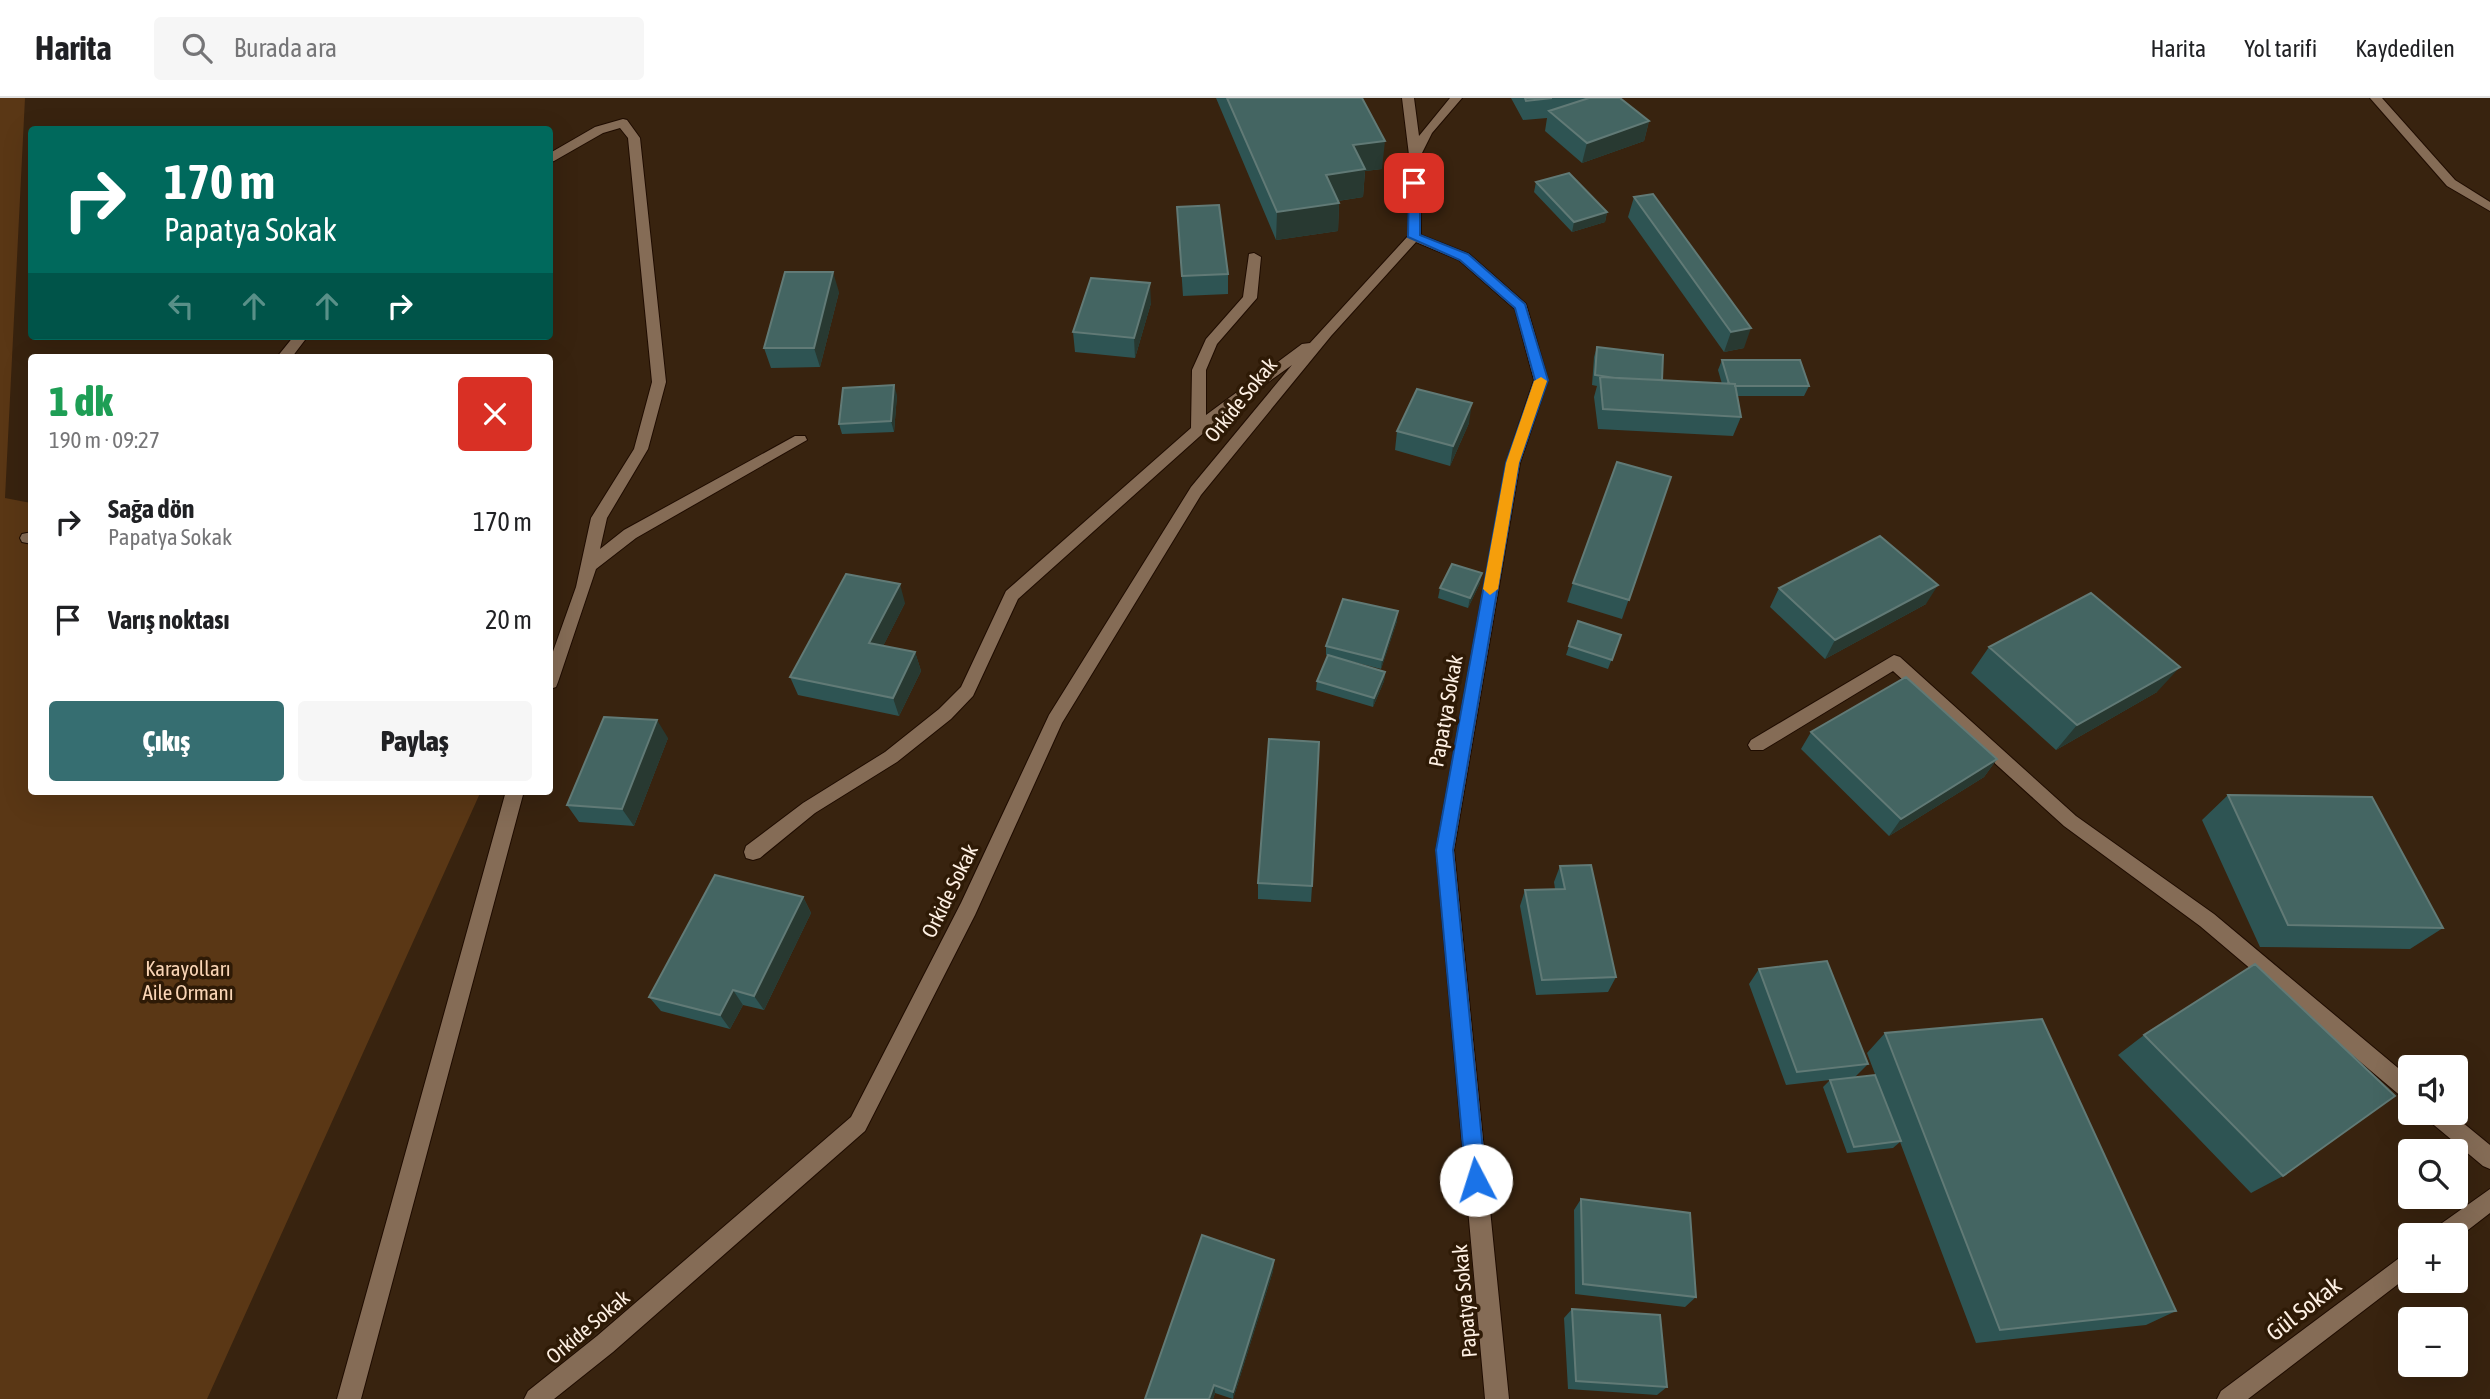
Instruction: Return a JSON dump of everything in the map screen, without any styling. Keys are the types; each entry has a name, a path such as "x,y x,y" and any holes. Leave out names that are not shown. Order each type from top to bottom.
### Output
{"street":[{"path":"1415,155 1427,132 1456,98"},
{"path":"2376,98 2451,183 2490,207"},
{"path":"1406,100 1415,155 1414,237"},
{"path":"553,156 599,130 623,123 634,138 659,382 641,449 599,518 584,587 553,674"},
{"name":"Orkide Sokak","path":"536,1399 605,1344 858,1124 968,909 1055,719 1196,491 1326,333 1414,237"},
{"name":"Papatya Sokak","path":"1414,237 1464,257 1521,307 1541,380 1513,463 1445,850 1497,1399"},
{"path":"1198,430 1199,370 1211,342 1250,298 1254,257"},
{"name":"Orkide Sokak","path":"753,852 809,808 891,757 945,714 967,691 1012,595 1223,408 1326,333"},
{"path":"286,354 298,340"},
{"path":"589,566 630,534 800,440"},
{"path":"1756,745 1894,662 2070,821 2207,920 2398,1081"},
{"path":"349,1399 514,795"},
{"path":"2449,1125 2490,1159"},
{"path":"2460,1223 2490,1200"},
{"name":"Gül Sokak","path":"2230,1399 2398,1270"}],"green space":[{"name":"Karayolları Aile Ormanı","path":"0,98 25,98 5,498 28,502 28,795 479,795 207,1399 0,1399"}],"building":[{"path":"1227,98 1362,98 1385,141 1353,145 1365,169 1326,175 1339,203 1277,212"},
{"path":"1525,98 1552,98 1526,101"},
{"path":"1589,98 1620,98 1649,121 1587,143 1549,111"},
{"path":"1569,173 1607,212 1574,222 1536,182"},
{"path":"1653,194 1751,328 1731,332 1634,197"},
{"path":"1219,205 1228,274 1182,276 1177,207"},
{"path":"785,272 833,272 814,348 764,348"},
{"path":"1091,278 1150,283 1134,338 1073,332"},
{"path":"1597,347 1663,355 1662,380 1595,375"},
{"path":"1722,360 1800,360 1809,386 1735,386 1729,384"},
{"path":"1600,377 1735,384 1741,417 1603,409"},
{"path":"894,385 891,421 839,424 843,388"},
{"path":"1417,389 1472,403 1453,446 1397,431"},
{"path":"1617,462 1671,477 1629,600 1573,583"},
{"path":"1880,536 1938,585 1835,640 1779,588"},
{"path":"1452,564 1482,573 1470,598 1440,588"},
{"path":"846,574 900,584 869,643 915,652 893,698 790,677"},
{"path":"2091,593 2180,667 2077,725 1989,647"},
{"path":"1343,599 1398,611 1382,660 1326,646"},
{"path":"1578,621 1621,635 1612,660 1569,646"},
{"path":"1328,655 1385,672 1374,698 1317,681"},
{"path":"1906,677 1997,759 1901,819 1811,732"},
{"path":"604,717 657,720 622,809 567,805"},
{"path":"1269,739 1319,742 1312,886 1258,883"},
{"path":"2228,795 2372,797 2443,928 2288,925"},
{"path":"1591,865 1616,977 1542,980 1525,890 1565,889 1560,866"},
{"path":"715,875 803,897 754,996 733,990 720,1015 649,997"},
{"path":"1827,961 1868,1064 1797,1072 1759,969"},
{"path":"2255,964 2395,1096 2283,1176 2144,1035"},
{"path":"2042,1019 2176,1311 2000,1330 1885,1033"},
{"path":"1875,1075 1901,1141 1854,1147 1830,1080"},
{"path":"1581,1199 1690,1213 1696,1297 1583,1284"},
{"path":"1202,1235 1274,1260 1233,1392 1214,1385 1209,1399 1145,1399"},
{"path":"1572,1309 1660,1315 1667,1387 1576,1381"}],"slow traffic":[{"path":"1490,589 1513,463 1541,381"}],"route":[{"path":"1414,183 1414,237 1464,257 1521,307 1541,380 1513,463 1445,850 1476,1180"}]}
